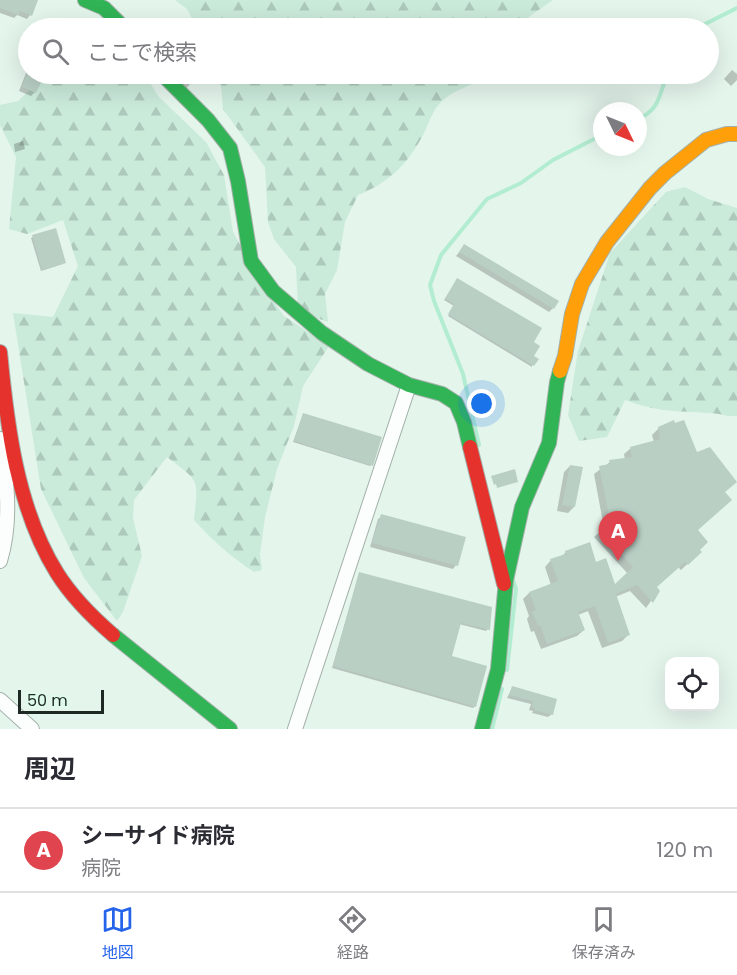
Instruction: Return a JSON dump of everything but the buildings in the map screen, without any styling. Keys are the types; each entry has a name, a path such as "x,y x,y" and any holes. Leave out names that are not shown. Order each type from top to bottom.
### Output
{"street":[{"path":"85,0 104,8 114,18"},
{"path":"172,84 208,120 231,148 251,261 273,291 322,333 368,364 409,385 442,394 456,403 464,422 505,585"},
{"path":"483,729 498,669 505,585 522,507 549,442 557,382 565,356 572,314 582,284 606,242 664,173 706,140 737,134"},
{"path":"0,352 2,379 19,477 36,529 51,561 73,596 106,630 230,729"},
{"path":"295,729 409,385"},
{"path":"0,439 6,477 8,522 0,561"},
{"path":"0,700 32,729"}],"green space":[{"path":"175,0 553,0 529,18 192,18 187,9"},
{"path":"36,84 151,84 159,97 206,142 224,175 233,232 269,295 284,316 329,346 303,386 294,426 277,469 265,517 260,554 262,570 254,572 237,560 194,520 195,482 167,457 134,500 133,518 142,556 123,612 117,621 84,578 41,489 13,313 53,317 78,266 63,220 27,234 9,229 16,157 0,125 0,105 18,101"},
{"path":"221,84 472,84 453,93 439,104 412,154 397,171 358,195 345,222 337,270 325,294 328,322 303,313 298,305 296,267 274,239 268,222 265,167 223,109"},
{"path":"685,187 708,199 737,208 737,416 667,410 625,400 607,437 579,441 568,415 578,351 610,253 666,192"}],"waterway":[{"path":"717,18 737,8"},
{"path":"647,114 658,100 664,84"},
{"path":"479,445 463,374 434,301 430,285 441,255 487,199 521,183 553,160 593,140"},
{"path":"507,670 516,589 513,580"},
{"path":"492,729 502,689"}],"traffic: fast":[{"path":"85,0 104,8 114,18"},
{"path":"172,84 208,120 230,148 238,181 251,261 273,291 322,333 368,364 409,385 442,394 456,403 464,422 470,447"},
{"path":"482,729 498,669 506,580 522,507 549,443 560,371"},
{"path":"113,635 230,729"}],"traffic: slow":[{"path":"560,371 565,356 572,314 582,284 607,242 650,188 665,173 706,140 727,134 737,134"}],"traffic: jam":[{"path":"0,352 6,409 16,466 32,522 43,548 63,582 82,606 113,635"},
{"path":"470,447 504,584"}],"place":[{"name":"シーサイド病院","path":"618,561"}]}
